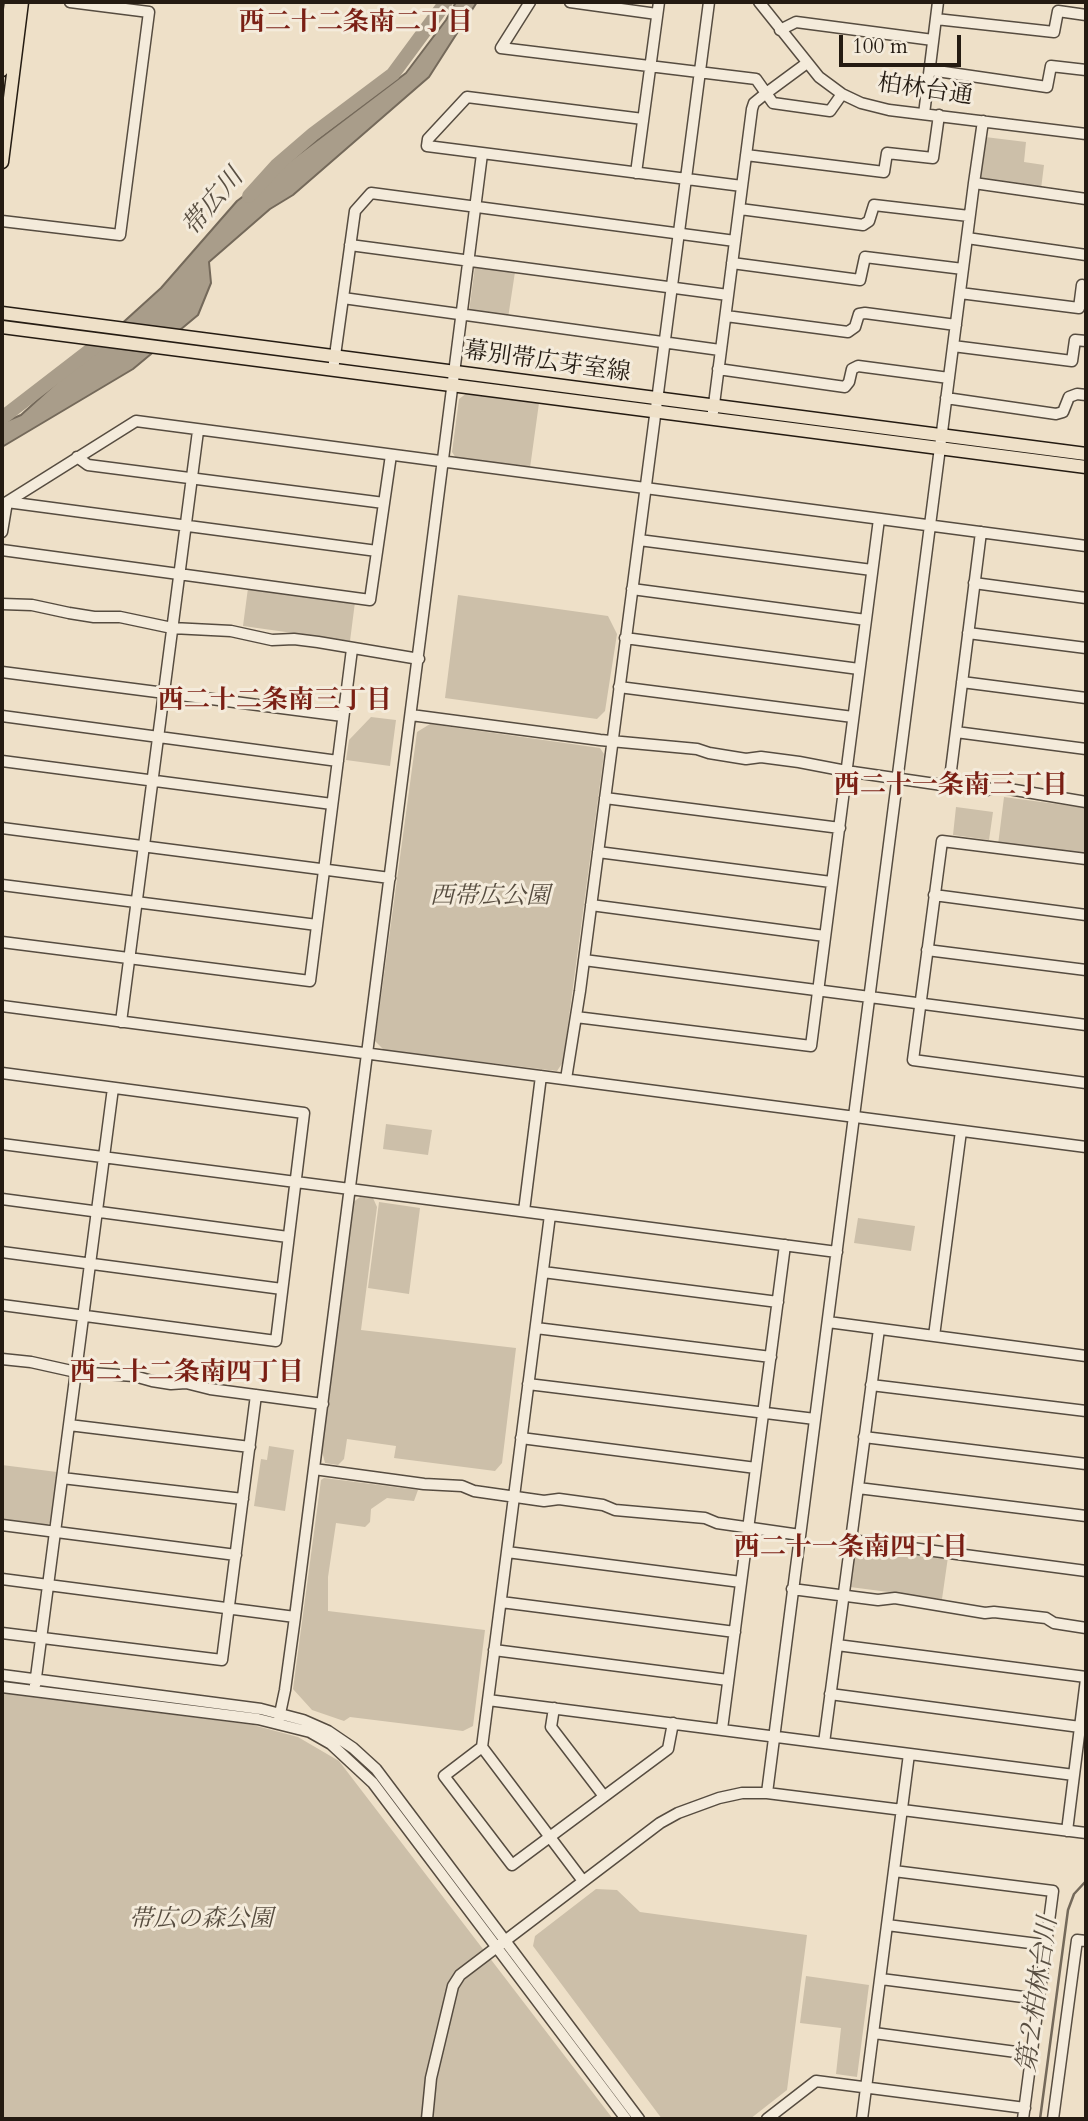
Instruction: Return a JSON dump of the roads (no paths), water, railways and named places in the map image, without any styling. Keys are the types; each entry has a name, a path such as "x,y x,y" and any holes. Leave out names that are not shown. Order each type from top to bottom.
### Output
{"main road":[{"path":"2,70 11,2"},
{"path":"2,162 22,2"},
{"name":"幕別帯広芽室線","path":"2,313 184,336 334,364"},
{"name":"幕別帯広芽室線","path":"2,327 171,349 334,364 941,442 1086,454"},
{"name":"幕別帯広芽室線","path":"941,442 1086,467"}],"street":[{"path":"2,221 120,235 149,12 70,2"},
{"path":"530,2 501,48 756,79 773,103 830,111 842,94"},
{"path":"570,2 604,4 657,14"},
{"path":"636,173 659,2"},
{"path":"566,1079 584,960 709,2"},
{"name":"柏林台通","path":"759,2 819,77 842,94 877,107 1086,134"},
{"path":"924,114 938,2"},
{"path":"936,19 1054,32 1058,11 1086,15"},
{"path":"780,30 796,22 933,40"},
{"path":"713,413 752,109 754,103 807,63"},
{"path":"930,70 1047,87 1051,66 1086,70"},
{"path":"643,119 467,97 428,139 427,146 742,186"},
{"path":"746,155 884,173 887,153 933,158 939,116"},
{"path":"767,1793 983,121"},
{"path":"279,1718 323,1404 482,154"},
{"path":"974,183 1086,199"},
{"path":"334,364 355,211 371,192 735,241"},
{"path":"740,209 863,225 869,221 874,205 970,216"},
{"path":"967,238 1086,255"},
{"path":"350,245 728,295"},
{"path":"732,263 860,280 865,257 963,269"},
{"path":"960,293 1079,309 1082,285 1086,286"},
{"path":"343,298 720,349"},
{"path":"726,316 848,332 855,327 859,314 865,313 956,325"},
{"path":"953,346 1072,361 1074,340 1086,341"},
{"path":"718,369 845,387 852,369 859,366 949,377"},
{"path":"946,398 1056,414 1063,412 1069,397 1086,395"},
{"path":"2,532 7,502 136,421 1086,546"},
{"path":"121,1022 198,431"},
{"path":"2,551 370,600 391,455"},
{"path":"77,457 88,465 384,503"},
{"path":"7,502 377,551"},
{"path":"576,1017 811,1046 879,519"},
{"path":"949,786 981,532"},
{"path":"639,540 872,570"},
{"path":"974,583 1086,598"},
{"path":"632,589 866,620"},
{"path":"2,604 41,606 94,617 120,617 172,628 216,629 272,640 306,640 419,659"},
{"path":"968,633 1086,648"},
{"path":"625,638 859,669"},
{"path":"2,942 310,981 352,649"},
{"path":"2,672 343,716"},
{"path":"962,682 1086,698"},
{"path":"619,687 853,717"},
{"path":"411,715 697,749 746,759 761,757 799,762 949,786 987,790 997,787 1086,802"},
{"path":"2,716 338,761"},
{"path":"956,732 1086,749"},
{"path":"2,761 332,804"},
{"path":"605,798 839,828"},
{"path":"2,828 390,878"},
{"path":"1086,859 942,841 914,1060 1086,1083"},
{"path":"598,852 831,882"},
{"path":"2,884 317,925"},
{"path":"934,895 1086,915"},
{"path":"591,905 825,936"},
{"path":"928,950 1086,970"},
{"path":"584,960 1086,1025"},
{"path":"2,1006 1086,1147"},
{"path":"2,1073 304,1113 276,1341 2,1305"},
{"path":"524,1211 541,1076"},
{"path":"35,1686 113,1088"},
{"path":"934,1336 961,1131"},
{"path":"2,1144 837,1252"},
{"path":"2,1199 288,1237"},
{"path":"550,1215 482,1747 583,1881"},
{"path":"722,1729 785,1245"},
{"path":"2,1252 282,1289"},
{"path":"543,1272 778,1302"},
{"path":"828,1322 1086,1356"},
{"path":"536,1328 771,1357"},
{"path":"824,1743 879,1329"},
{"path":"2,1359 76,1372 134,1376 171,1384 186,1383 210,1389 323,1404"},
{"path":"528,1384 815,1419"},
{"path":"871,1385 1086,1411"},
{"path":"2,1633 222,1660 256,1395"},
{"path":"69,1425 250,1447"},
{"path":"864,1437 1086,1465"},
{"path":"521,1438 756,1468"},
{"path":"314,1469 424,1484 462,1486 474,1491 544,1501 559,1499 603,1505 615,1510 694,1517 800,1535"},
{"path":"62,1478 243,1499"},
{"path":"858,1489 1086,1516"},
{"path":"2,1525 236,1555"},
{"path":"851,1540 1086,1570"},
{"path":"507,1552 741,1582"},
{"path":"2,1579 295,1617"},
{"path":"792,1589 878,1600 895,1598 985,1614 994,1612 1046,1618 1054,1623 1086,1628"},
{"path":"500,1602 735,1632"},
{"path":"837,1644 1086,1678 1067,1831"},
{"path":"494,1650 728,1680"},
{"path":"2,1675 35,1686"},
{"path":"2,1687 35,1686 279,1718 331,1744 373,1783 639,2119"},
{"path":"830,1695 1080,1727"},
{"path":"488,1700 1074,1775"},
{"path":"554,1708 551,1727 603,1795"},
{"path":"482,1747 444,1776 512,1865 668,1749 673,1723"},
{"path":"862,2119 909,1754"},
{"path":"427,2119 431,2078 453,1986 460,1975 660,1823 678,1813 719,1798 742,1793 767,1793 1086,1833"},
{"path":"767,2119 816,2081 1024,2114 1053,1891 894,1871"},
{"path":"887,1925 1046,1945"},
{"path":"1053,2119 1077,1940 1086,1941"},
{"path":"501,1944 626,2119"},
{"path":"881,1979 1039,1999"},
{"path":"874,2033 1031,2054"}],"waterway":[{"name":"帯広川","path":"249,196 277,165 313,134 393,74 446,2"},
{"name":"帯広川","path":"2,418 111,334"},
{"name":"第２柏林台川","path":"1040,2119 1068,1910 1074,1894 1086,1881"}],"district":[{"name":"西二十二条南二丁目","path":"356,24"},
{"name":"西二十二条南三丁目","path":"275,702"},
{"name":"西二十一条南三丁目","path":"951,787"},
{"name":"西二十二条南四丁目","path":"187,1374"},
{"name":"西二十一条南四丁目","path":"851,1549"}],"park label":[{"name":"西帯広公園","path":"490,897"},
{"name":"帯広の森公園","path":"201,1920"}]}
